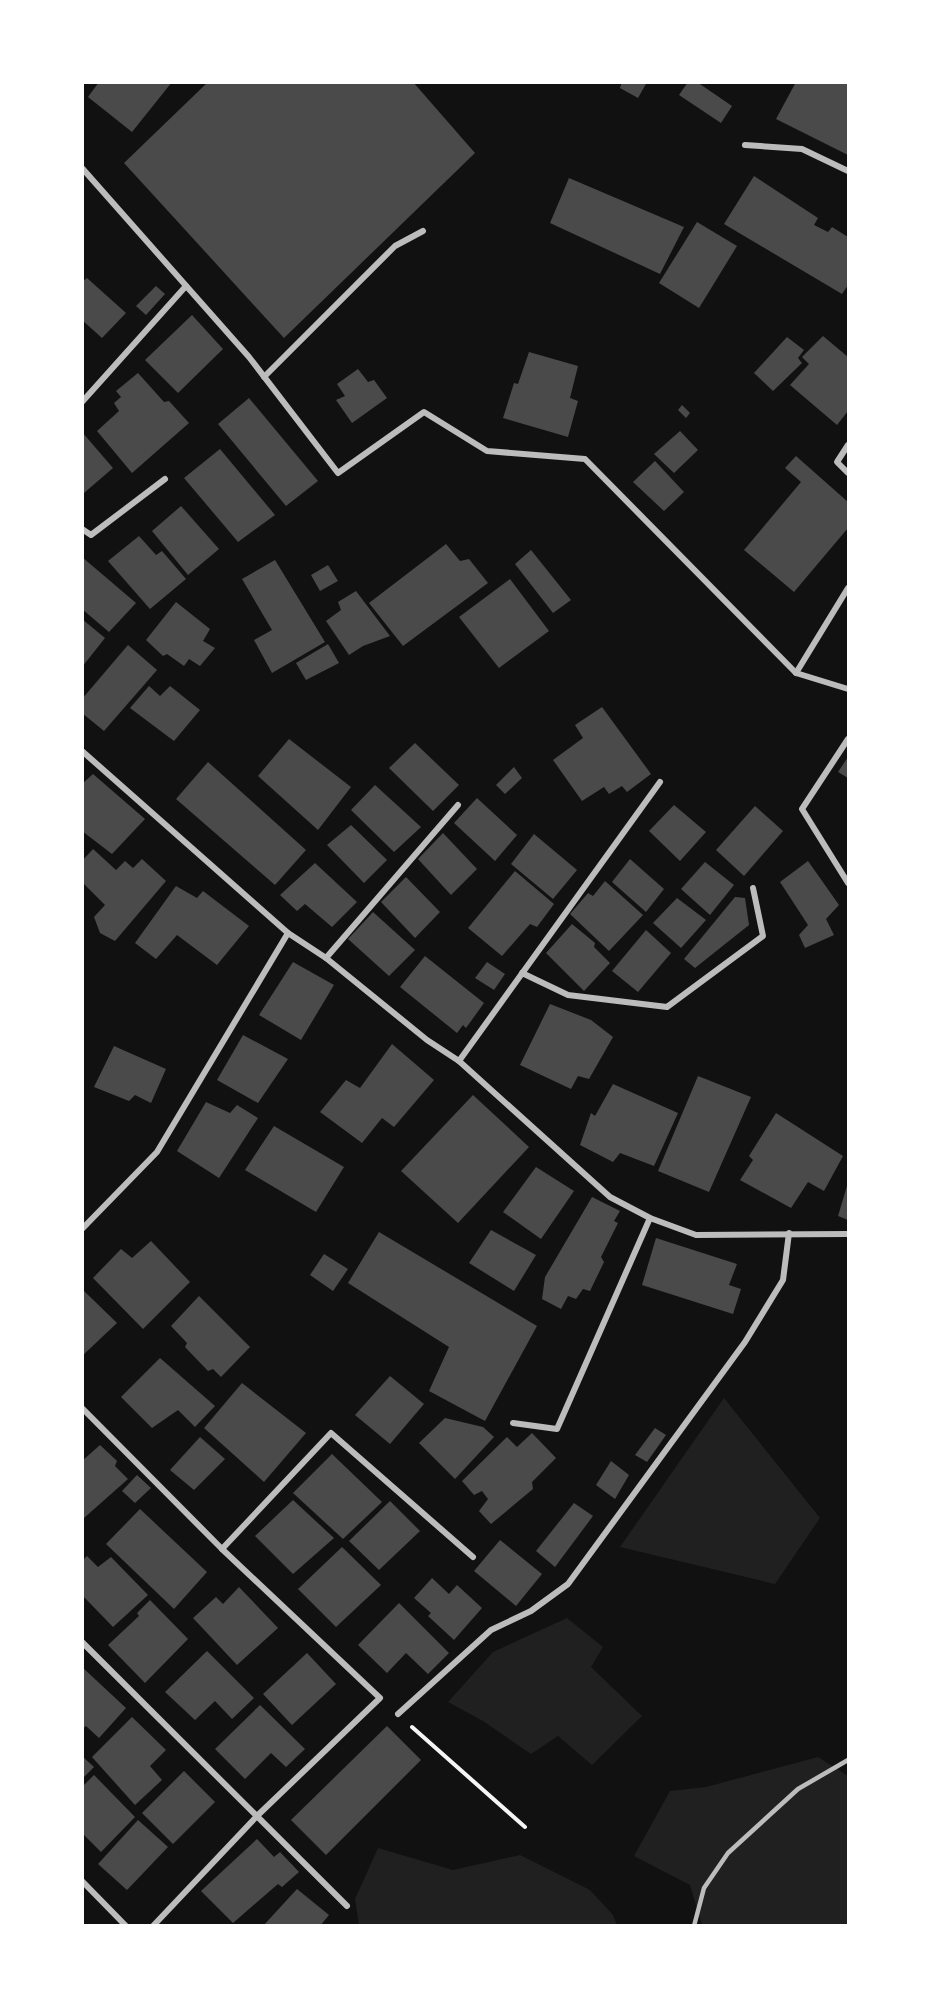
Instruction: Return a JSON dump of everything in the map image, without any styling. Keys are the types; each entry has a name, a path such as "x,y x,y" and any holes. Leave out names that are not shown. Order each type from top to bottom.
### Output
{"street":[{"path":"745,145 802,149 849,171"},
{"path":"82,168 264,377 338,473 424,412 487,451 585,459 796,673 849,689"},
{"path":"264,377 395,246 423,231"},
{"path":"82,402 186,286"},
{"path":"849,445 837,462 849,473"},
{"path":"82,528 91,535 165,479"},
{"path":"796,673 849,588"},
{"path":"849,739 802,809 849,883"},
{"path":"82,752 288,933 326,958 428,1040 459,1061 610,1197 650,1218 696,1235 849,1234"},
{"path":"459,1061 660,782"},
{"path":"326,958 458,805"},
{"path":"522,973 568,995 667,1007 763,936 753,888"},
{"path":"82,1228 157,1152 288,933"},
{"path":"513,1423 557,1429 650,1218"},
{"path":"398,1714 491,1630 531,1611 568,1584 745,1342 783,1280 789,1233"},
{"path":"82,1408 222,1549 380,1698 258,1815 153,1926"},
{"path":"222,1549 331,1433 473,1557"},
{"path":"82,1642 348,1906"},
{"path":"82,1881 126,1926"}],"lane":[{"path":"693,1926 704,1888 728,1853 798,1789 849,1760"}],"path":[{"path":"398,1714 525,1827"}],"shaded area":[{"path":"724,1398 820,1518 775,1584 620,1547"},
{"path":"567,1618 603,1647 591,1667 642,1716 592,1765 558,1736 531,1754 483,1721 448,1702 493,1652"},
{"path":"818,1757 848,1776 848,1925 702,1925 690,1885 634,1856 670,1791 706,1787"},
{"path":"378,1848 453,1870 520,1855 590,1890 613,1915 617,1925 359,1925 355,1899"}],"building":[{"path":"99,82 172,82 132,132 88,97"},
{"path":"208,82 413,82 475,153 284,338 124,163"},
{"path":"622,82 647,82 638,98 620,88"},
{"path":"688,82 697,82 732,106 721,123 679,95"},
{"path":"796,82 848,84 848,155 776,119"},
{"path":"754,176 818,218 814,225 828,232 832,227 848,237 848,285 842,294 724,224"},
{"path":"569,178 684,227 660,274 550,223"},
{"path":"697,222 737,246 699,308 659,283"},
{"path":"87,278 126,313 102,338 82,320 82,282"},
{"path":"156,286 165,294 146,315 136,306"},
{"path":"192,315 223,349 178,393 145,360"},
{"path":"823,336 848,357 848,411 837,425 790,385 809,364 802,357"},
{"path":"787,337 804,350 798,358 802,363 773,391 754,373"},
{"path":"529,352 578,366 570,398 578,401 568,437 503,418 514,383 518,384"},
{"path":"358,369 368,382 374,380 387,398 352,423 336,400 345,396 337,384"},
{"path":"138,373 164,402 169,401 189,423 132,473 97,431 119,411 114,403 121,397 116,391"},
{"path":"249,398 318,481 286,506 218,424"},
{"path":"682,405 690,413 686,418 678,410"},
{"path":"680,431 698,450 674,473 654,454"},
{"path":"82,432 113,468 84,493 82,491"},
{"path":"220,449 275,515 238,542 184,478"},
{"path":"796,456 848,502 848,528 794,592 744,550 801,482 785,468"},
{"path":"655,461 684,492 664,511 633,482"},
{"path":"181,506 219,549 188,575 152,531"},
{"path":"139,536 156,555 162,551 186,579 150,609 108,561"},
{"path":"446,544 460,561 469,559 488,583 403,646 369,603"},
{"path":"531,550 571,600 553,613 515,564"},
{"path":"82,557 136,603 109,632 82,609"},
{"path":"275,560 325,642 272,673 254,640 272,630 242,579"},
{"path":"328,565 338,581 320,591 311,575"},
{"path":"510,579 549,631 499,668 459,617"},
{"path":"356,591 390,636 363,646 349,655 326,621 341,610 338,602"},
{"path":"176,602 210,629 203,641 215,648 200,666 189,659 184,666 167,654 163,656 146,640"},
{"path":"82,619 105,638 82,667"},
{"path":"328,644 339,663 306,680 296,663"},
{"path":"128,645 157,670 104,731 82,713 82,699"},
{"path":"149,686 160,696 170,686 200,710 174,741 130,708"},
{"path":"602,707 651,774 627,792 622,786 609,794 604,787 582,801 553,760 583,738 575,725"},
{"path":"289,739 351,787 318,830 258,776"},
{"path":"415,743 459,785 433,811 389,768"},
{"path":"848,757 848,778 838,772"},
{"path":"208,762 306,850 275,885 176,799"},
{"path":"514,767 522,778 505,794 496,785"},
{"path":"93,774 145,819 112,854 82,831 82,784"},
{"path":"375,785 421,827 394,852 351,810"},
{"path":"477,798 517,835 495,861 454,823"},
{"path":"674,805 706,832 680,861 649,831"},
{"path":"755,806 783,831 744,876 716,850"},
{"path":"351,825 387,860 364,883 327,845"},
{"path":"443,833 477,869 451,895 418,859"},
{"path":"534,834 577,870 553,899 511,864"},
{"path":"93,849 116,870 125,861 133,868 142,859 166,881 115,941 100,933 94,917 105,905 82,882 82,861"},
{"path":"630,859 664,889 646,912 612,882"},
{"path":"808,861 839,905 826,919 834,935 805,948 799,935 808,925 780,882"},
{"path":"705,862 734,885 710,915 681,889"},
{"path":"315,863 357,902 332,927 305,904 297,911 280,895"},
{"path":"515,871 554,904 537,927 530,924 502,956 468,928"},
{"path":"406,877 440,912 415,938 381,902"},
{"path":"605,881 643,915 609,951 570,914 588,893 593,896"},
{"path":"176,886 197,898 203,891 249,926 217,965 177,935 156,959 135,943"},
{"path":"735,897 745,898 749,925 695,968 684,959"},
{"path":"677,898 706,920 681,948 653,923"},
{"path":"373,912 415,950 389,976 348,939"},
{"path":"572,924 595,943 594,947 610,963 584,991 546,953"},
{"path":"646,930 671,953 638,992 612,971"},
{"path":"425,956 484,1003 466,1028 463,1025 457,1033 400,987"},
{"path":"293,962 334,985 301,1040 259,1015"},
{"path":"487,962 505,974 494,990 475,978"},
{"path":"550,1004 591,1020 613,1037 589,1079 578,1076 571,1089 520,1065"},
{"path":"243,1035 288,1059 258,1103 217,1080"},
{"path":"392,1044 434,1080 394,1127 382,1118 362,1143 320,1112 346,1080 360,1088"},
{"path":"114,1046 166,1069 151,1103 135,1095 129,1101 94,1087"},
{"path":"698,1076 751,1097 709,1192 658,1171"},
{"path":"613,1084 678,1113 654,1166 620,1153 613,1162 580,1145 591,1113 595,1116"},
{"path":"473,1095 529,1147 458,1223 401,1171"},
{"path":"206,1102 230,1113 237,1105 258,1118 219,1178 177,1151"},
{"path":"776,1113 843,1156 824,1191 808,1182 791,1208 740,1180 753,1160 749,1156"},
{"path":"274,1126 344,1167 316,1212 245,1170"},
{"path":"536,1167 574,1191 541,1239 503,1212"},
{"path":"848,1187 848,1220 838,1216"},
{"path":"592,1197 620,1211 614,1221 618,1223 601,1257 604,1262 590,1291 583,1289 576,1299 568,1296 561,1309 542,1299 545,1277"},
{"path":"491,1230 536,1255 514,1291 469,1263"},
{"path":"379,1232 537,1326 485,1421 429,1391 449,1347 348,1283"},
{"path":"656,1238 737,1264 729,1285 741,1289 733,1314 642,1285"},
{"path":"151,1241 190,1282 143,1329 93,1278 121,1249 132,1258"},
{"path":"324,1254 348,1269 333,1291 310,1275"},
{"path":"82,1289 117,1323 82,1356"},
{"path":"199,1296 250,1347 221,1377 213,1369 208,1371 185,1347 187,1343 171,1326"},
{"path":"160,1358 215,1406 195,1427 178,1410 152,1428 121,1397"},
{"path":"390,1376 424,1404 390,1444 355,1415"},
{"path":"242,1383 306,1433 264,1482 204,1428"},
{"path":"445,1418 483,1427 494,1437 455,1479 419,1443"},
{"path":"655,1428 666,1435 647,1462 635,1455"},
{"path":"532,1433 556,1458 532,1482 533,1489 491,1524 479,1511 488,1499 482,1491 474,1495 462,1481 507,1437 517,1447"},
{"path":"200,1437 225,1459 194,1490 170,1470"},
{"path":"100,1445 117,1461 115,1466 128,1479 84,1518 82,1461"},
{"path":"332,1454 382,1502 343,1539 293,1493"},
{"path":"611,1461 629,1475 615,1499 596,1485"},
{"path":"137,1475 151,1488 135,1503 122,1491"},
{"path":"293,1500 334,1538 293,1574 255,1536"},
{"path":"390,1501 420,1531 379,1570 349,1541"},
{"path":"574,1503 593,1516 555,1567 536,1551"},
{"path":"140,1509 207,1572 174,1609 106,1544"},
{"path":"500,1540 542,1574 516,1606 474,1571"},
{"path":"342,1547 381,1585 336,1627 298,1589"},
{"path":"87,1556 98,1567 111,1557 148,1595 113,1627 82,1595 82,1561"},
{"path":"432,1578 449,1594 457,1585 482,1608 454,1640 428,1616 431,1613 414,1598"},
{"path":"239,1587 278,1628 237,1665 193,1618 216,1597 223,1604"},
{"path":"150,1600 188,1639 145,1683 108,1645 139,1616 137,1613"},
{"path":"399,1603 449,1653 428,1674 406,1653 387,1673 358,1645"},
{"path":"207,1651 254,1698 232,1719 215,1701 195,1720 165,1692"},
{"path":"307,1653 336,1684 292,1725 263,1694"},
{"path":"82,1667 126,1708 99,1738 86,1726 82,1729"},
{"path":"260,1705 305,1749 286,1767 271,1753 245,1779 215,1749"},
{"path":"132,1717 166,1750 150,1766 162,1780 135,1805 92,1757"},
{"path":"387,1726 421,1760 326,1855 291,1820"},
{"path":"82,1756 94,1767 82,1779"},
{"path":"184,1771 215,1802 173,1844 142,1813"},
{"path":"94,1775 135,1817 101,1852 82,1833 82,1787"},
{"path":"138,1820 168,1847 127,1890 98,1864"},
{"path":"257,1839 274,1857 280,1852 299,1872 282,1887 278,1884 233,1923 201,1891"},
{"path":"297,1889 329,1915 320,1926 263,1926"}]}
